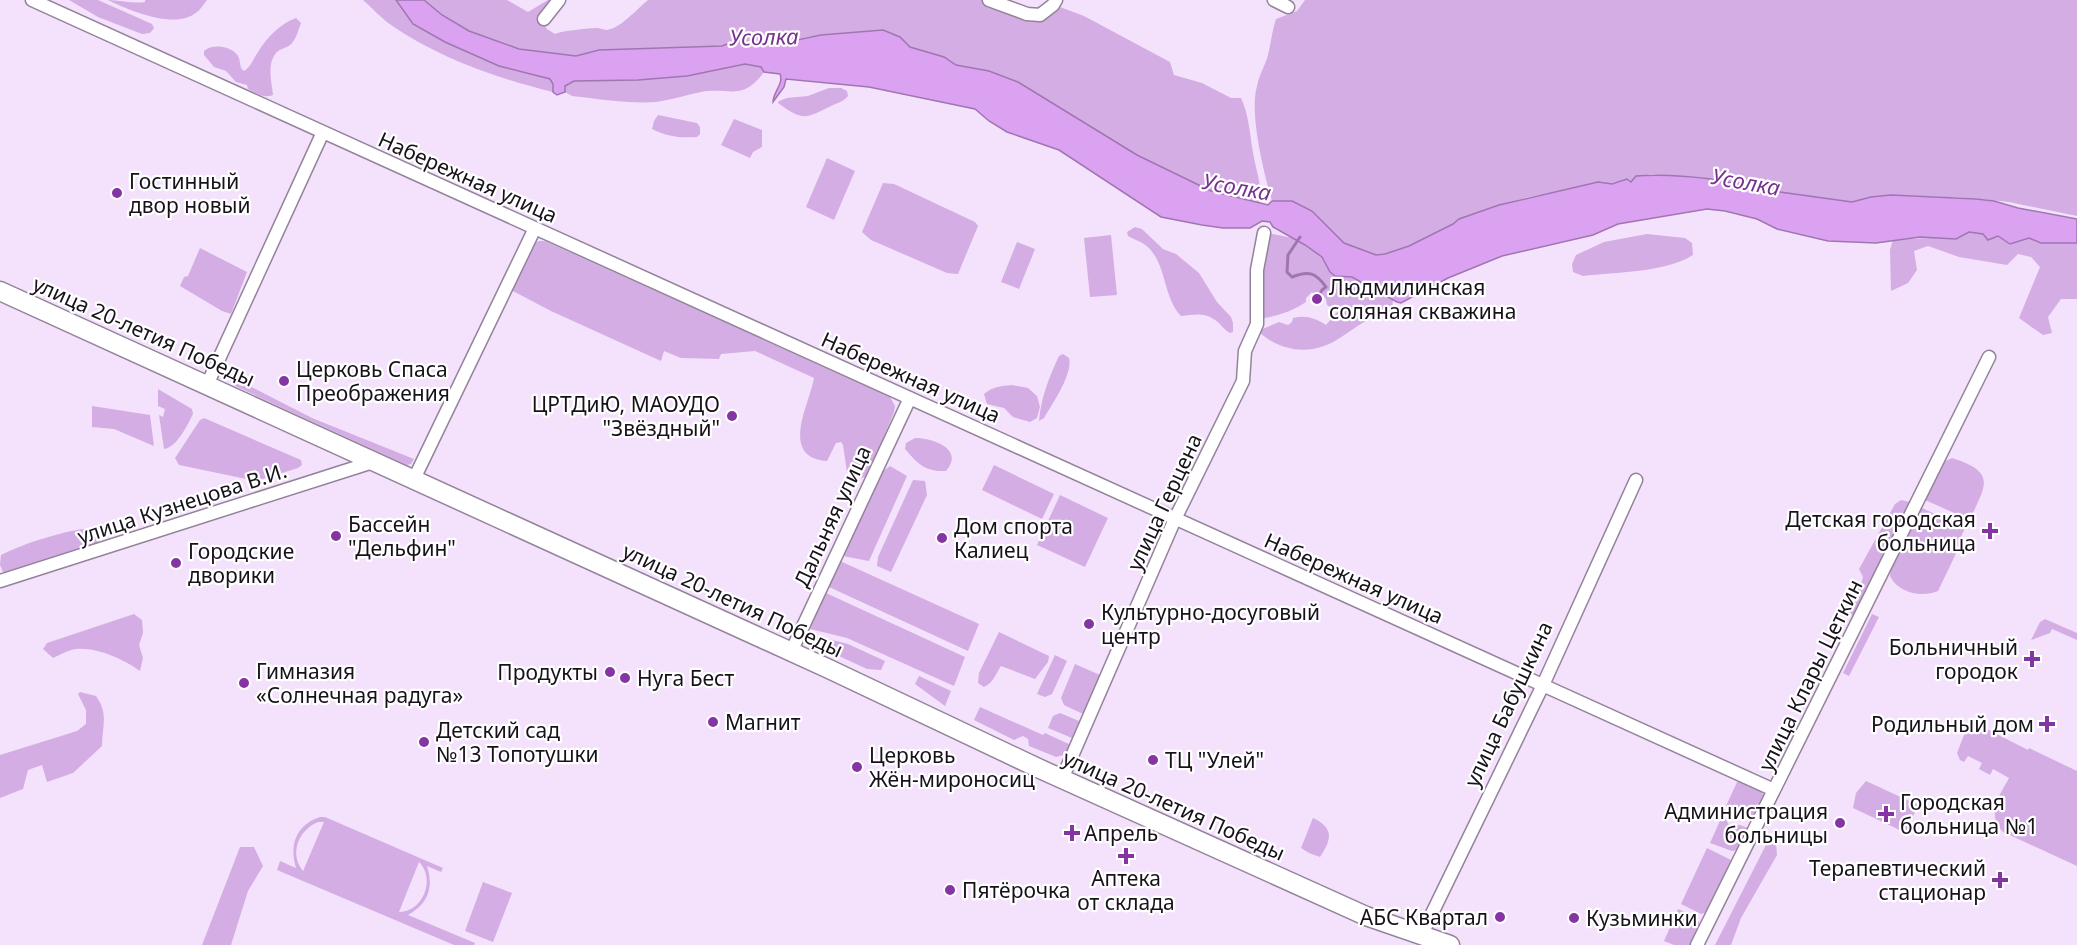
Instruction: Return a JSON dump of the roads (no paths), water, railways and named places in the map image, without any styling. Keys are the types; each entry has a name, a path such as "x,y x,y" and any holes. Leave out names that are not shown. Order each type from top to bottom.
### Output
{"street":[{"name":"Набережная улица","path":"32,0 1774,790"},
{"path":"544,19 559,0"},
{"path":"989,0 1027,14 1040,15 1054,3"},
{"path":"1274,0 1288,7"},
{"path":"207,385 323,132"},
{"path":"414,479 535,228"},
{"name":"улица Герцена","path":"1062,779 1175,519 1243,381 1244,356 1257,324 1257,270 1264,233"},
{"name":"улица 20-летия Победы","path":"0,291 375,461 1062,779 1419,940 1450,945"},
{"name":"улица Клары Цеткин","path":"1697,945 1989,357"},
{"name":"Дальняя улица","path":"790,652 910,398"},
{"name":"улица Кузнецова В.И.","path":"0,581 375,461"},
{"name":"улица Бабушкина","path":"1419,940 1543,686 1636,480"}],"waterway":[{"path":"1300,237 1288,255 1287,272 1292,277 1308,273 1319,279 1326,287 1317,299"}],"place":[{"name":"Гостинный двор новый","path":"117,193"},
{"name":"Людмилинская соляная скважина","path":"1317,299"},
{"name":"Церковь Спаса Преображения","path":"284,381"},
{"name":"ЦРТДиЮ, МАОУДО \"Звёздный\"","path":"732,416"},
{"name":"Детская городская больница","path":"1990,531"},
{"name":"Бассейн \"Дельфин\"","path":"336,536"},
{"name":"Дом спорта Калиец","path":"942,538"},
{"name":"Городские дворики","path":"176,563"},
{"name":"Культурно-досуговый центр","path":"1089,624"},
{"name":"Больничный городок","path":"2032,659"},
{"name":"Продукты","path":"610,672"},
{"name":"Нуга Бест","path":"625,678"},
{"name":"Гимназия «Солнечная радуга»","path":"244,683"},
{"name":"Магнит","path":"713,722"},
{"name":"Родильный дом","path":"2047,724"},
{"name":"Детский сад №13 Топотушки","path":"424,742"},
{"name":"ТЦ \"Улей\"","path":"1153,760"},
{"name":"Церковь Жён-мироносиц","path":"857,767"},
{"name":"Городская больница №1","path":"1886,814"},
{"name":"Администрация больницы","path":"1840,823"},
{"name":"Апрель","path":"1072,833"},
{"name":"Аптека от склада","path":"1126,856"},
{"name":"Терапевтический стационар","path":"2000,880"},
{"name":"Пятёрочка","path":"950,890"},
{"name":"АБС Квартал","path":"1500,917"},
{"name":"Кузьминки","path":"1574,918"}],"water label":[{"name":"Усолка","path":"764,36"},
{"name":"Усолка","path":"1746,181"},
{"name":"Усолка","path":"1237,186"}]}
